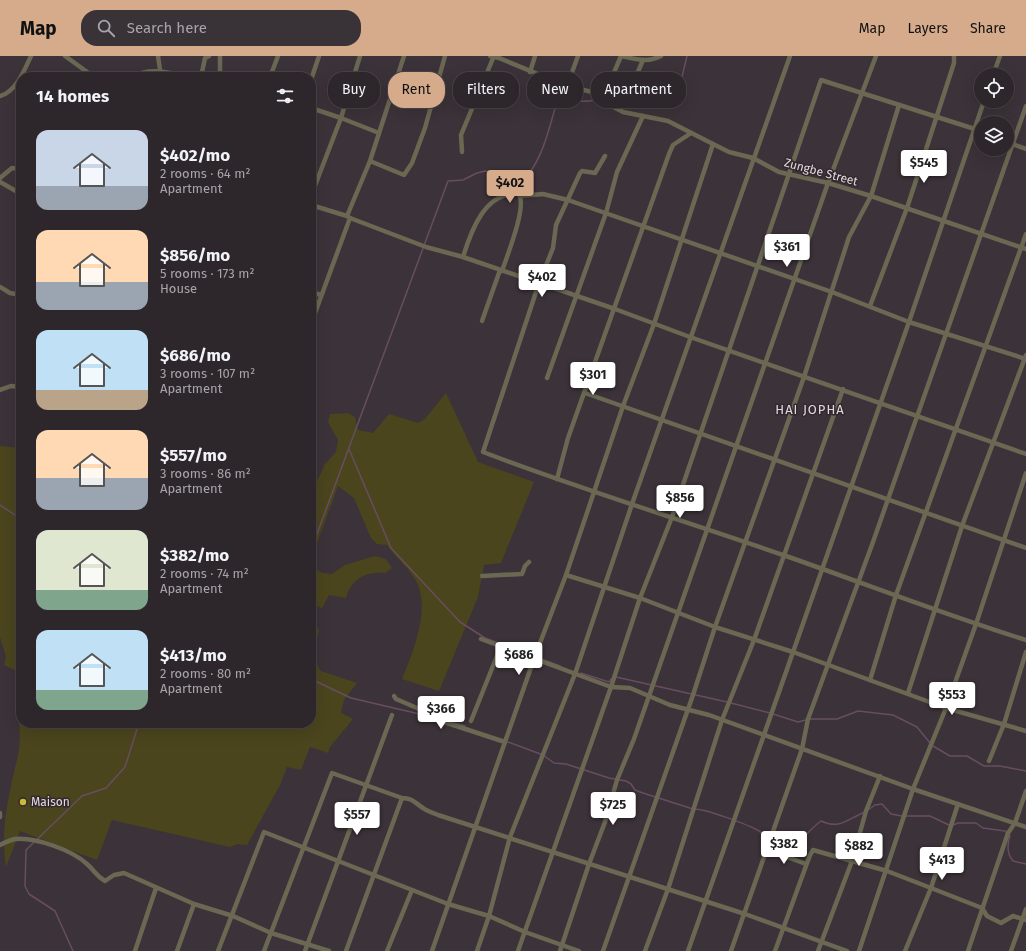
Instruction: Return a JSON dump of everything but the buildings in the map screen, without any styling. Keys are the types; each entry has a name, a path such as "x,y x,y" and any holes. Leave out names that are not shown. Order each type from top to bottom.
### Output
{"street":[{"path":"23,72 31,56"},
{"path":"65,56 87,72"},
{"path":"158,56 160,70"},
{"path":"202,72 203,62 205,58 209,56"},
{"path":"220,56 220,72"},
{"path":"272,72 278,56"},
{"path":"314,72 319,56"},
{"path":"316,183 341,118 360,56"},
{"path":"316,310 348,217 370,161 404,56"},
{"path":"370,161 404,175 412,163 425,128 445,56"},
{"path":"462,152 460,135 492,56 530,72 535,56"},
{"path":"573,72 578,56"},
{"path":"614,72 621,56 643,60 661,56"},
{"path":"477,951 489,916 510,837 575,674 690,337 790,56"},
{"path":"560,951 589,864 605,822 617,780 634,738 706,529 796,279 828,183 876,56"},
{"path":"870,306 907,208 954,63 954,56"},
{"path":"996,68 1000,56"},
{"path":"638,72 643,60"},
{"path":"141,72 160,70 170,72"},
{"path":"518,951 611,687 640,598 672,517 821,80 974,128 881,403 704,901 688,951"},
{"path":"0,96 10,90 16,82"},
{"path":"603,951 688,709 715,627 804,377 849,237 871,196 899,105"},
{"path":"1014,141 1026,106"},
{"name":"Zungbe Street","path":"616,108 623,112 668,121 713,144 753,158 788,175 828,183 871,196 1024,248"},
{"path":"316,110 379,132"},
{"path":"547,378 575,296 606,213 617,172 643,116"},
{"path":"557,479 568,438 615,309 670,150 677,142 691,133"},
{"path":"432,951 534,658 566,574 623,406 654,324 713,144"},
{"path":"1014,144 1026,149"},
{"path":"605,156 595,173 582,171 580,173 556,225 553,248 539,283 483,452 593,492 672,517 976,624 1026,640"},
{"path":"731,951 768,850 802,749 808,719 918,416 980,233 1009,156"},
{"path":"0,178 12,168 16,168"},
{"path":"0,182 16,191"},
{"path":"463,257 474,225 490,204 511,195 517,194 520,196 543,194 568,200 756,267 796,279 909,322 1026,357 962,526 908,693"},
{"path":"482,321 501,270 519,214 522,199 520,196"},
{"path":"316,207 348,217 426,247 463,257 615,309 765,364 881,403 993,444 1026,454"},
{"path":"870,680 896,595 986,346 1024,248 1026,234"},
{"path":"0,287 10,293 16,294"},
{"path":"316,294 321,295"},
{"path":"0,390 11,386 16,386"},
{"path":"645,951 668,889 722,720 754,640 843,390"},
{"path":"585,393 813,474 852,485 1026,548"},
{"path":"859,951 887,871 913,789 946,708 976,624 1026,473"},
{"path":"482,576 522,574 525,566 529,562"},
{"path":"566,574 604,588 678,611 715,627 793,652 946,708 1026,731"},
{"path":"481,639 611,687 630,688 670,705 722,720 913,789 1026,827"},
{"path":"471,721 501,646"},
{"path":"989,761 1004,724 1026,652"},
{"path":"394,696 396,699 422,710 441,721 505,742"},
{"path":"305,951 392,715"},
{"path":"264,951 332,774 402,798 414,800 422,808 438,815 553,851 629,878 745,914 847,951"},
{"path":"818,951 852,861 866,811 880,776"},
{"path":"968,951 1008,833 1015,823 1026,791"},
{"path":"346,951 375,876 402,798"},
{"path":"905,951 931,888 958,804"},
{"path":"218,951 233,916 264,832 448,904 489,916 525,932 579,951"},
{"path":"0,845 14,839 45,844 66,850 88,864 95,875 105,880 114,875 124,873 194,904 233,916 271,933 329,951"},
{"path":"768,850 806,864"},
{"path":"775,951 806,864 814,850 887,871 931,888 982,908 987,916 1001,923 1013,916 1024,920"},
{"path":"135,951 156,888"},
{"path":"387,951 412,890"},
{"path":"177,951 194,904"},
{"path":"1011,951 1024,920 1026,909"}],"shaded area":[{"path":"446,393 478,462 534,482 501,563 484,565 478,597 439,691 402,679 415,644 421,617 422,604 416,581 387,545 377,544 371,538 354,498 338,486 316,546 316,483 325,464 336,452 338,440 328,422 330,414 348,413 355,417 358,430 373,433 389,414 418,423 424,420"},
{"path":"0,446 16,448 16,671 4,665 6,657 0,637"},
{"path":"375,556 386,559 392,568 385,573 372,573 360,578 348,591 346,598 329,595 322,608 316,606 316,570 323,573 332,574 345,565"},
{"path":"316,627 319,630 316,642"},
{"path":"316,661 321,671 357,683 344,700 341,713 353,719 330,747 328,753 310,747 301,770 287,767 280,785 247,845 237,844 230,847 112,820 97,860 20,831 6,867 4,838 6,811 20,739 20,728 316,728"}],"waterway":[{"path":"683,72 687,56"},
{"path":"316,537 448,181 463,180 485,171 504,175 518,184 521,183 528,175 539,156 547,136 556,105 567,102 591,101"},
{"path":"349,449 391,548 460,622 485,638 560,666"},
{"path":"0,505 16,516"},
{"path":"581,673 609,682 611,679"},
{"path":"616,677 727,702"},
{"path":"316,681 351,698 428,716"},
{"path":"731,703 770,713"},
{"path":"810,719 837,719 858,711 893,715 917,727 930,743"},
{"path":"773,714 798,722 806,720"},
{"path":"440,718 465,726"},
{"path":"73,951 55,911 29,894 25,886 26,850 82,796 106,788 125,767 137,728"},
{"path":"508,742 543,755 554,763 566,764 609,778 626,781 631,784 635,790 643,793 737,821 759,831 768,840"},
{"path":"933,746 950,756 967,756 984,766 1000,766 1026,771"},
{"path":"868,810 875,805 882,804 891,814 902,816"},
{"path":"771,842 785,851 800,841 821,821 839,824 865,812"},
{"path":"906,816 930,816 949,825"},
{"path":"953,825 958,823 976,823 983,828 1005,831 1010,836 1008,849 1011,858 1013,861 1026,864"}],"place":[{"name":"Maison","path":"23,802"}],"district":[{"name":"HAI JOPHA","path":"810,409"}]}
